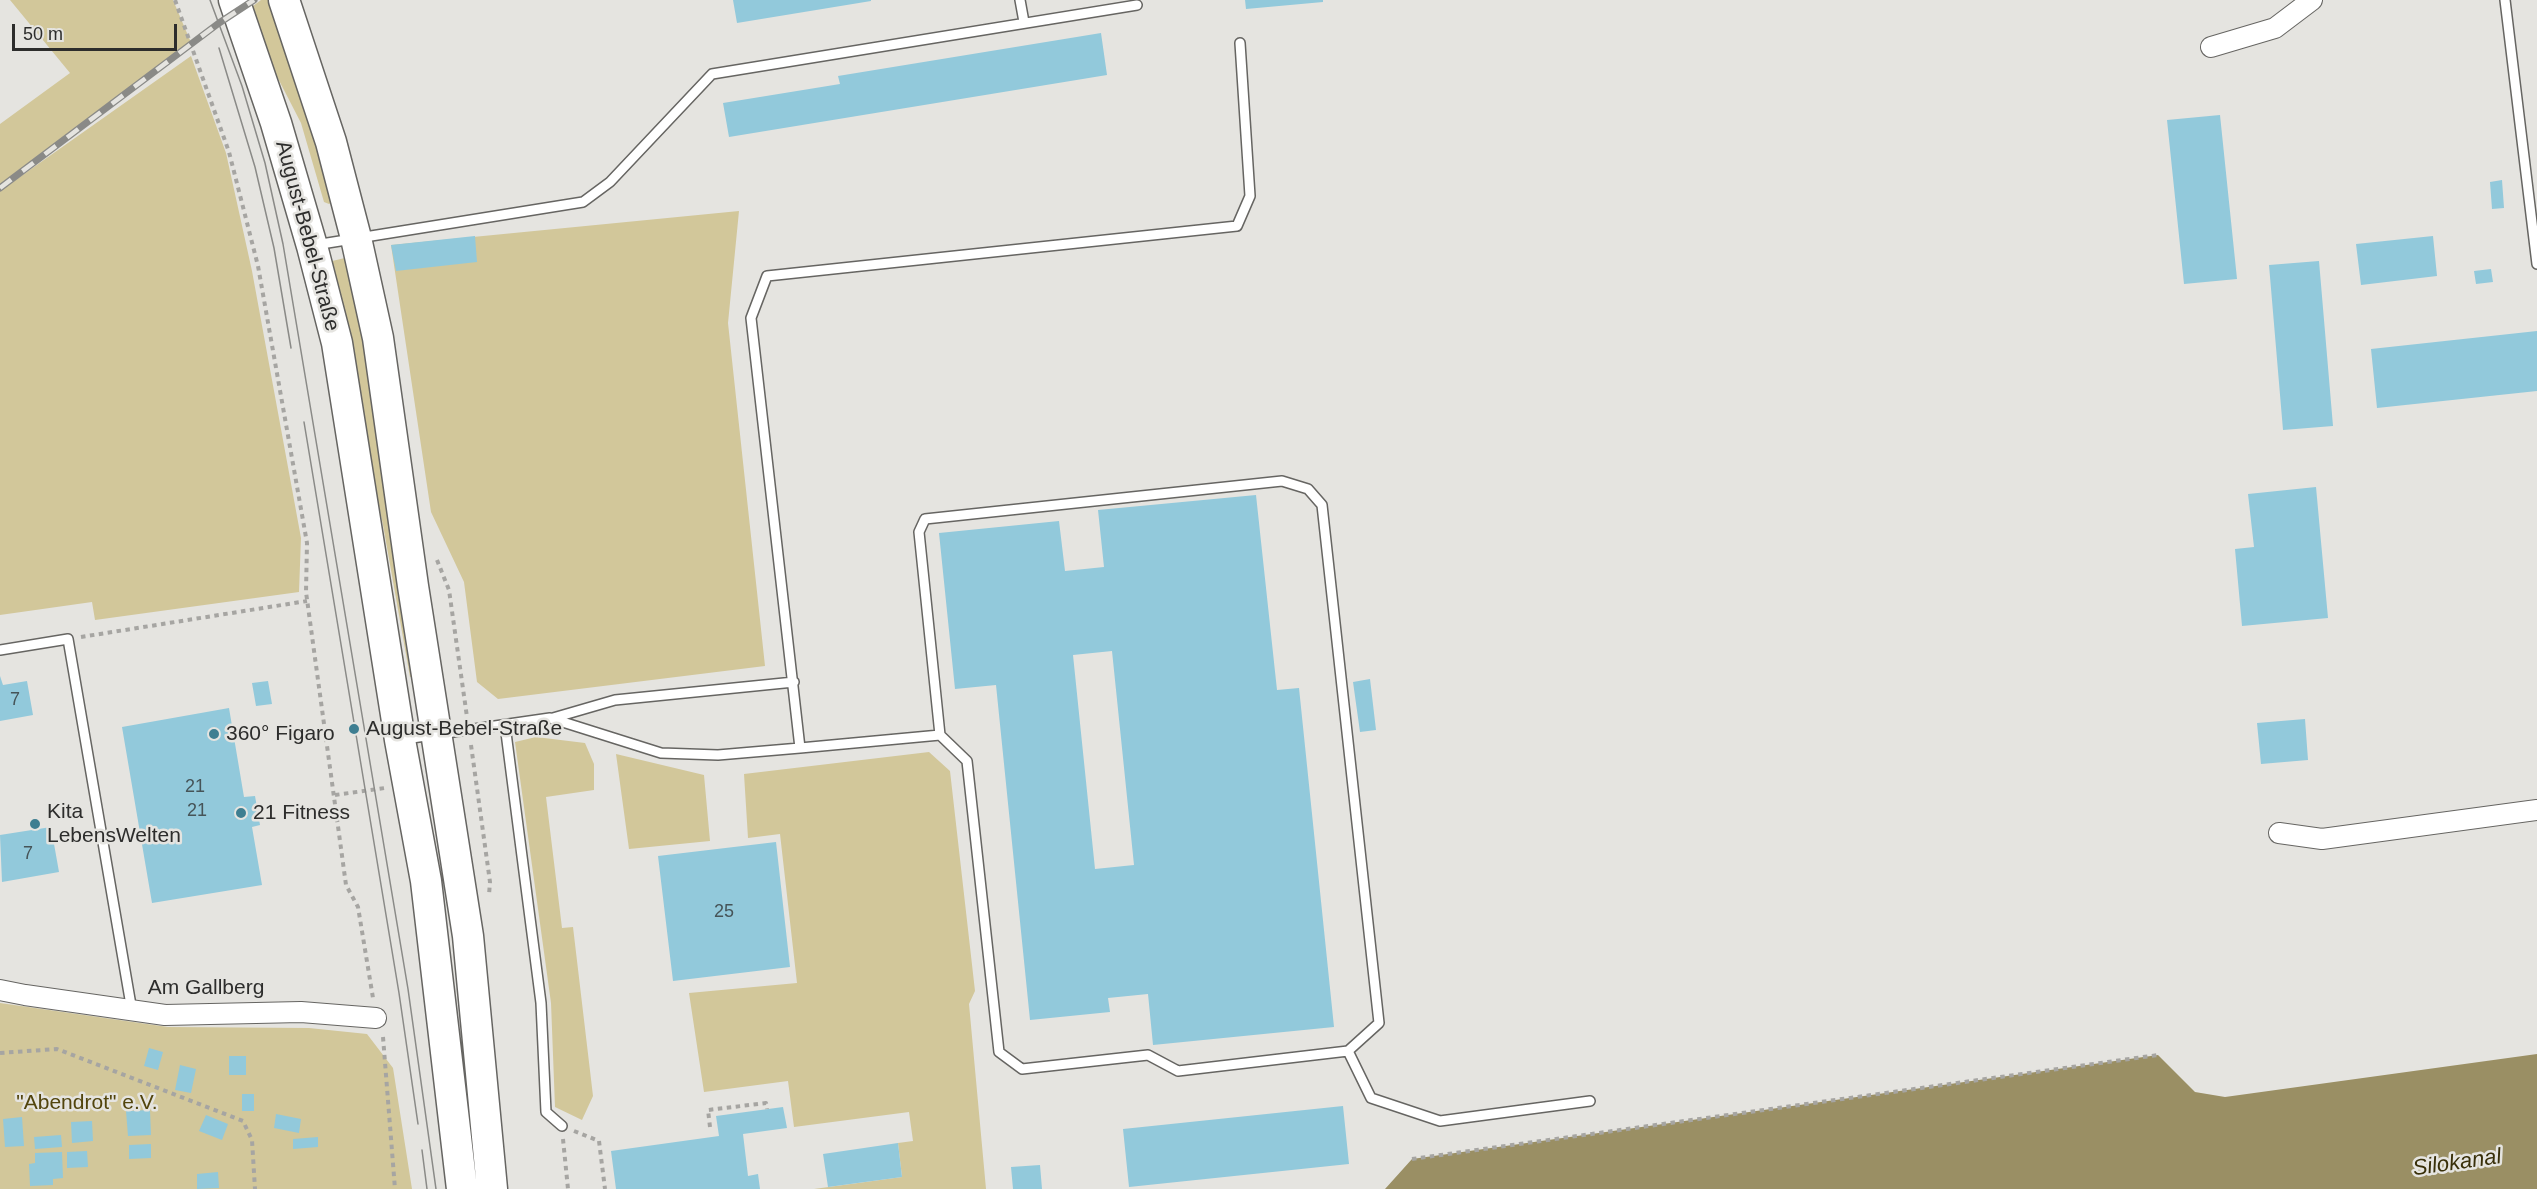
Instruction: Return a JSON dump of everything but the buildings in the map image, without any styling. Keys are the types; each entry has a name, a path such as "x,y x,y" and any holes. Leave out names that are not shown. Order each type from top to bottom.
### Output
{"main road":[{"name":"August-Bebel-Straße","path":"234,0 276,123 312,246 337,343 400,740 426,881 444,1018 449,1088 462,1189"},
{"name":"August-Bebel-Straße","path":"284,0 331,142 356,238 378,338 413,586 468,936 492,1189"}],"street":[{"path":"2211,47 2275,28 2312,0"},
{"path":"2279,833 2322,839 2537,810"},
{"name":"Am Gallberg","path":"0,990 165,1016 301,1012 376,1018"}],"lane":[{"path":"1020,0 1024,22"},
{"path":"2505,0 2537,264"},
{"path":"312,246 583,202 609,182 712,75 1137,5"},
{"path":"800,748 751,318 767,276 1237,226 1250,196 1240,43"},
{"path":"1282,481 1308,489 1322,505 1379,1023 1348,1051 1178,1071 1148,1054 1022,1069 999,1052 967,761 940,735 919,532 925,519 1282,481"},
{"path":"0,650 68,639 132,1011"},
{"path":"400,740 550,718 615,700 794,682"},
{"path":"550,718 661,753 718,755 940,735"},
{"path":"505,725 541,1003 546,1112 562,1126"},
{"path":"1348,1051 1371,1098 1440,1121 1590,1101"}],"path":[{"path":"175,0 229,152 258,266 307,543 307,601 346,885 358,907 376,1018 385,1043 395,1189"},
{"path":"68,639 307,601"},
{"path":"0,1053 57,1050 243,1121 252,1140 255,1189"},
{"path":"1412,1159 2158,1055"},
{"path":"710,1127 708,1110 766,1103 767,1109"},
{"path":"568,1189 562,1126 599,1142 605,1189"}],"green space":[{"path":"10,0 173,0 192,45 0,188 0,124 70,73"},
{"path":"261,0 270,0 334,202 329,204 324,202 301,123 268,59 249,9"},
{"path":"191,56 226,153 252,271 301,538 299,592 95,620 92,602 0,615 0,191"},
{"path":"739,211 728,323 765,666 498,699 477,682 464,582 431,512 391,245"},
{"path":"349,257 374,399 415,676 410,677 383,525 328,262"},
{"path":"536,737 585,743 594,764 594,790 546,797 562,928 573,927 593,1096 582,1120 555,1107 551,1003 515,742"},
{"path":"929,752 950,771 975,991 969,1004 986,1189 814,1189 902,1177 898,1143 913,1141 909,1112 794,1127 788,1081 704,1092 689,993 797,983 780,834 748,838 744,774"},
{"path":"616,754 704,775 710,841 629,849"},
{"name":"\"Abendrot\" e.V.","path":"0,1003 168,1027 309,1028 367,1034 393,1068 412,1189 0,1189"}],"water":[{"name":"Silokanal","path":"2537,1054 2537,1189 1385,1189 1412,1159 2158,1055 2195,1092 2225,1097"}],"tram line":[{"path":"210,0 242,86 265,163 283,244 408,989 436,1189"},
{"path":"219,48 255,167 274,248 291,348"},
{"path":"304,422 399,993 418,1124"},
{"path":"422,1150 427,1189"}],"railway":[{"path":"0,188 219,23 254,0"}],"place":[{"name":"August-Bebel-Straße","path":"354,729"},
{"name":"360° Figaro","path":"214,734"},
{"name":"21 Fitness","path":"241,813"},
{"name":"Kita LebensWelten","path":"35,824"}]}
